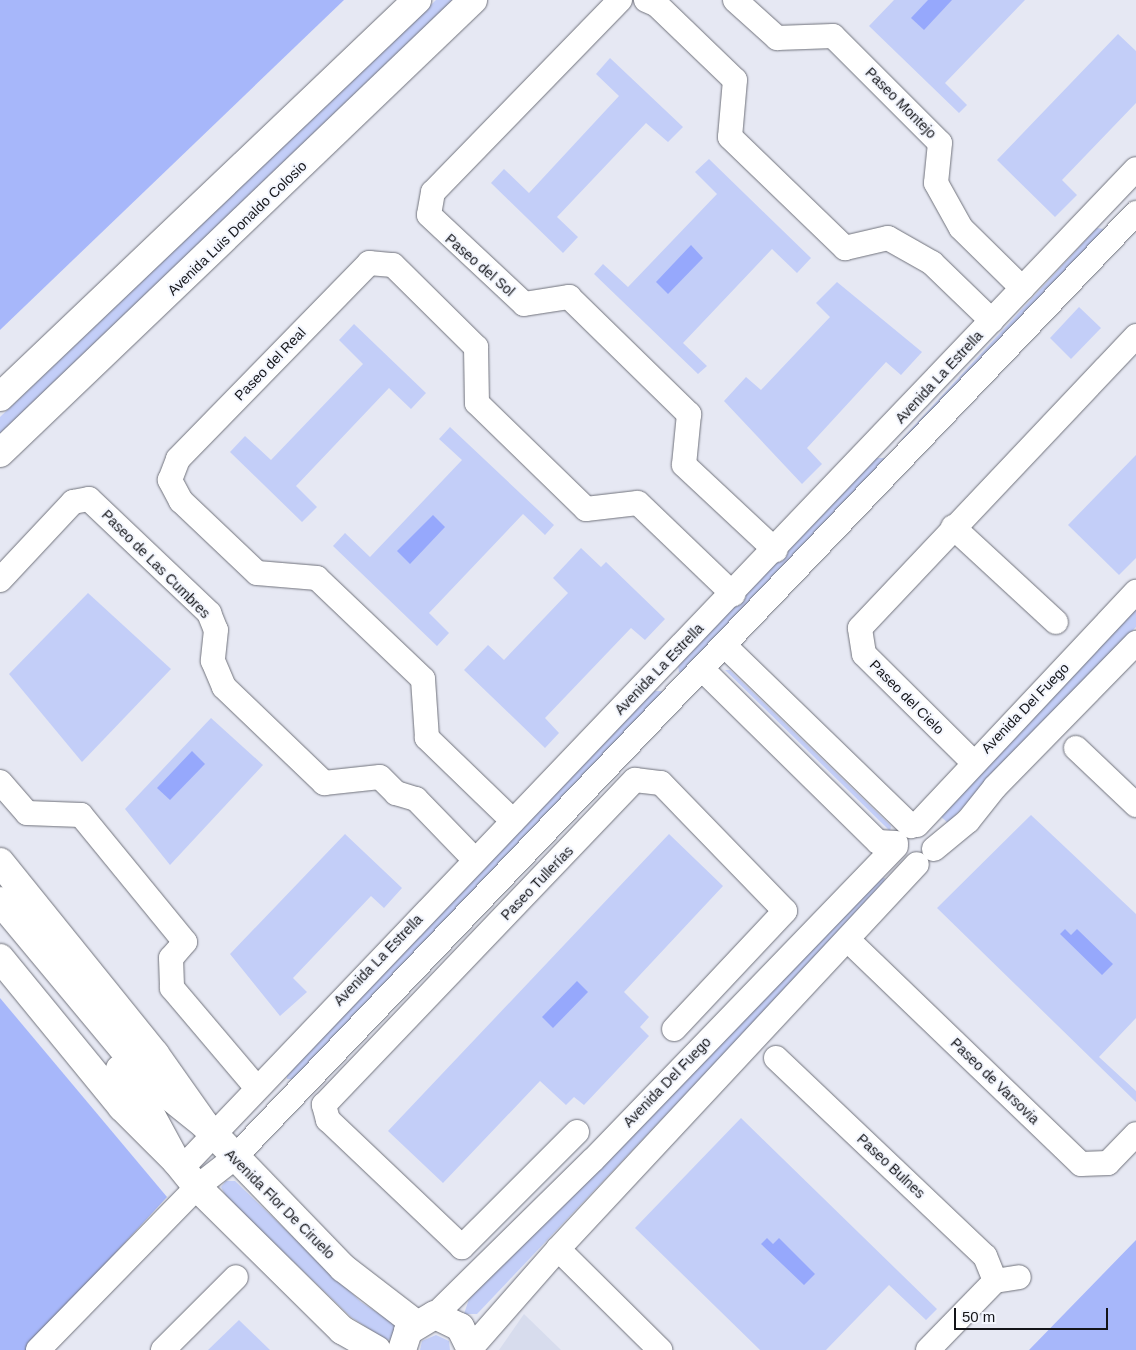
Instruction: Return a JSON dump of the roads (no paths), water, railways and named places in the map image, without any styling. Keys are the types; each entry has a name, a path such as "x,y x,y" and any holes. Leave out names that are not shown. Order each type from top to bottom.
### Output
{"main road":[{"path":"0,397 417,0"},
{"name":"Avenida Luis Donaldo Colosio","path":"0,454 473,0"},
{"path":"0,862 155,1054 209,1131"},
{"path":"0,900 143,1085 185,1172"},
{"path":"0,924 143,1085"},
{"path":"0,958 122,1106 185,1172 342,1330 377,1350"},
{"name":"Avenida Flor De Ciruelo","path":"143,1085 209,1131 233,1159 343,1268 425,1320 460,1327 472,1348"},
{"path":"402,1350 425,1320"}],"street":[{"name":"Paseo del Sol","path":"620,0 433,192 429,216 524,304 569,297 689,414 684,465 775,550"},
{"path":"646,0 657,5 734,80 730,137 845,248 888,238 932,263 992,321"},
{"name":"Paseo Montejo","path":"735,0 776,38 832,36 940,142 936,183 961,228 1022,288"},
{"name":"Avenida La Estrella","path":"185,1172 209,1131 256,1087 469,853 506,815 658,670 733,594 1136,169"},
{"path":"1102,204 1130,219"},
{"name":"Avenida La Estrella","path":"185,1172 233,1159 906,458 1130,219"},
{"name":"Paseo del Real","path":"506,815 427,738 423,679 317,578 257,573 181,501 170,480 178,459 369,263 392,265 476,347 477,403 586,510 638,503 733,594"},
{"name":"Paseo del Cielo","path":"967,756 864,654 860,628 1136,336"},
{"path":"884,435 906,458"},
{"name":"Paseo de Las Cumbres","path":"0,580 73,502 89,499 209,613 216,630 213,661 224,687 324,783 380,777 396,793 416,799 469,853"},
{"path":"954,527 1056,622"},
{"name":"Avenida Del Fuego","path":"425,1320 470,1255 593,1160 905,835 967,756 1136,592"},
{"path":"472,1348 854,946 925,856 968,821 995,787 1136,642"},
{"path":"725,646 905,835"},
{"path":"658,670 679,693"},
{"path":"703,670 878,842 905,835 933,836 925,856"},
{"path":"1076,748 1136,805"},
{"name":"Paseo Tullerías","path":"470,1255 328,1120 324,1105 635,780 661,783 785,911 674,1029"},
{"path":"0,782 26,813 81,815 184,942 171,958 172,988 256,1087"},
{"path":"905,835 900,857 925,856"},
{"name":"Paseo de Varsovia","path":"854,946 1081,1164 1108,1163 1136,1134"},
{"name":"Paseo Bulnes","path":"776,1058 985,1256 995,1281"},
{"path":"470,1255 577,1132"},
{"path":"38,1350 185,1172"},
{"path":"563,1253 660,1350"},
{"path":"163,1350 236,1277"},
{"path":"928,1350 995,1281 1019,1277"}]}
